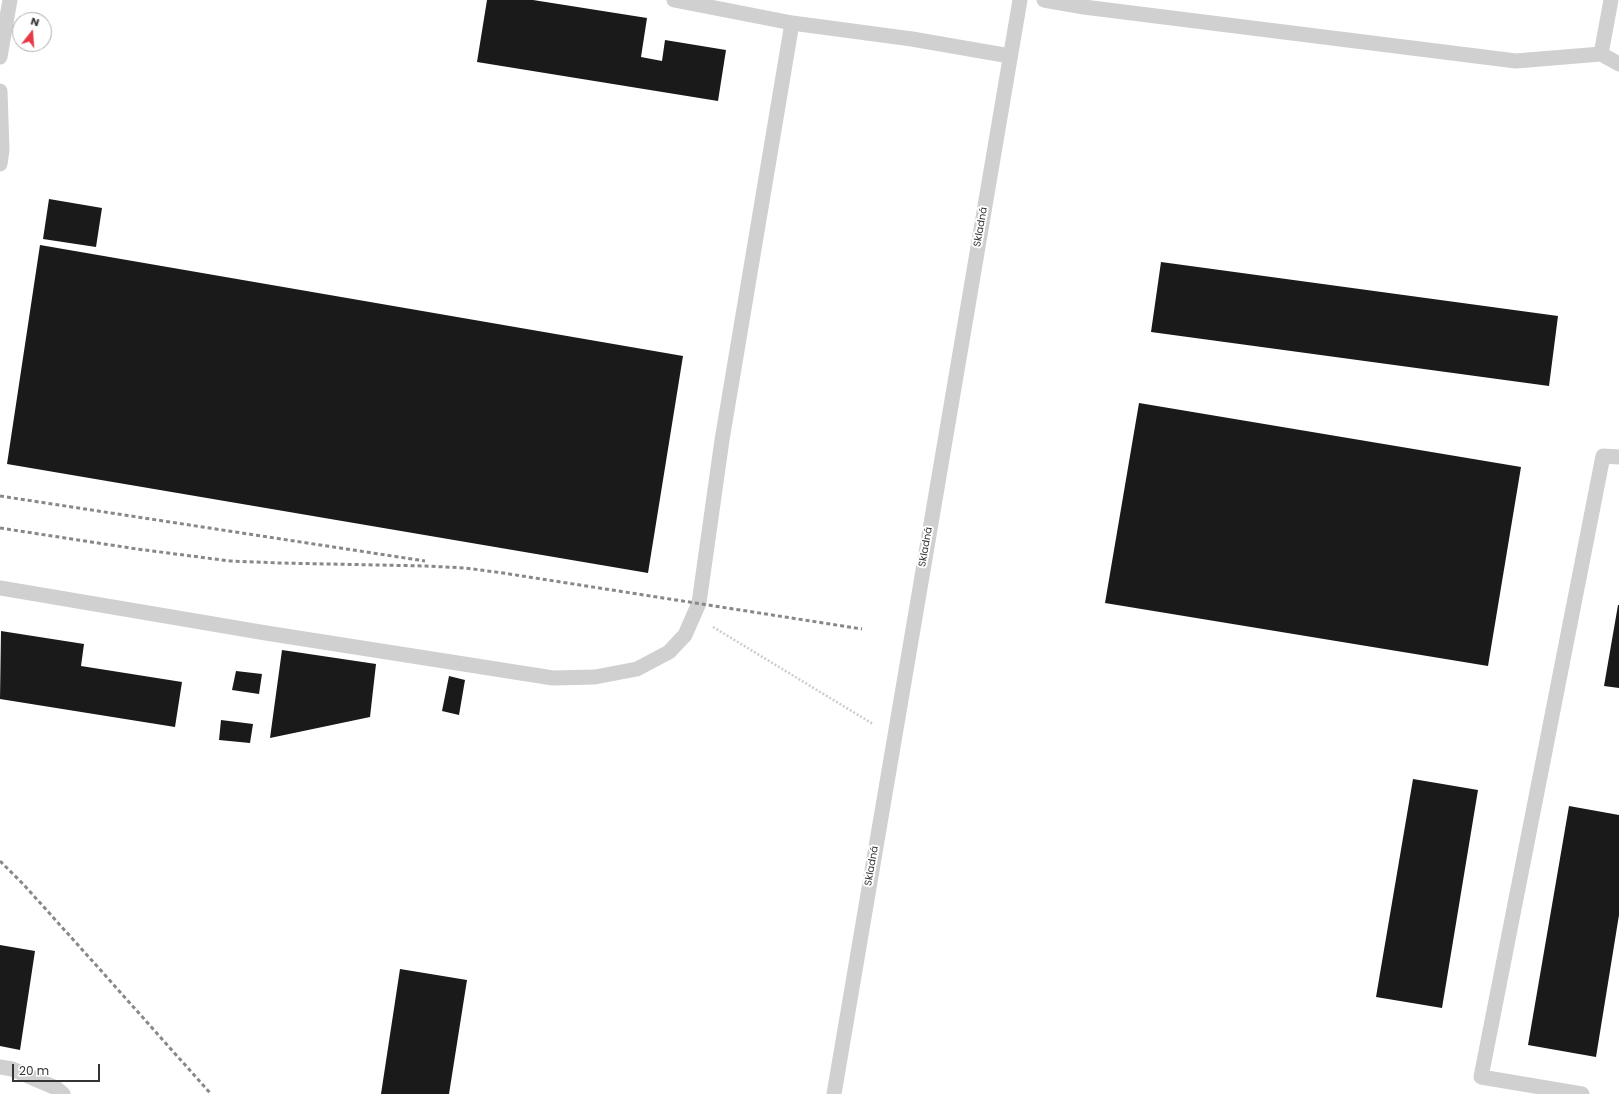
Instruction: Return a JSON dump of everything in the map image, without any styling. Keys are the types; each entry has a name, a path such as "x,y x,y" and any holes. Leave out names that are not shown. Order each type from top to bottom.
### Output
{"lane":[{"path":"0,57 10,0"},
{"path":"674,0 792,23 912,39 1010,56"},
{"name":"Skladná","path":"834,1094 1020,0"},
{"path":"1044,0 1084,7 1516,61 1601,54 1619,64"},
{"path":"1601,54 1611,0"},
{"path":"0,588 273,634 553,678 595,677 637,669 669,652 685,635 699,604 722,440 792,23"},
{"path":"0,91 2,150 0,164"},
{"path":"1582,1094 1481,1077 1603,456 1619,457"},
{"path":"0,1067 12,1070 56,1088 63,1094"}],"path":[{"path":"694,615 876,726 895,733"}],"building":[{"path":"487,0 533,0 647,18 641,57 662,61 665,40 726,50 718,101 477,62"},
{"path":"49,199 102,208 96,247 43,239"},
{"path":"40,245 683,356 648,573 7,464"},
{"path":"1161,262 1558,316 1549,386 1151,332"},
{"path":"1139,403 1521,467 1488,666 1105,603"},
{"path":"1619,605 1619,688 1604,686"},
{"path":"1,631 84,644 81,666 182,682 175,727 0,699"},
{"path":"282,650 376,664 370,717 270,738"},
{"path":"236,671 262,674 259,694 232,690"},
{"path":"449,676 465,680 459,715 442,711"},
{"path":"221,720 253,724 250,743 219,740"},
{"path":"1413,779 1478,790 1442,1008 1376,997"},
{"path":"1569,806 1619,815 1619,915 1596,1057 1528,1045"},
{"path":"0,945 35,951 20,1050 0,1046"},
{"path":"400,969 467,980 449,1094 381,1094"}],"railway":[{"path":"0,496 425,561"},
{"path":"0,528 137,549 230,561 465,568 862,629"},
{"path":"0,861 24,885 211,1094"}]}
